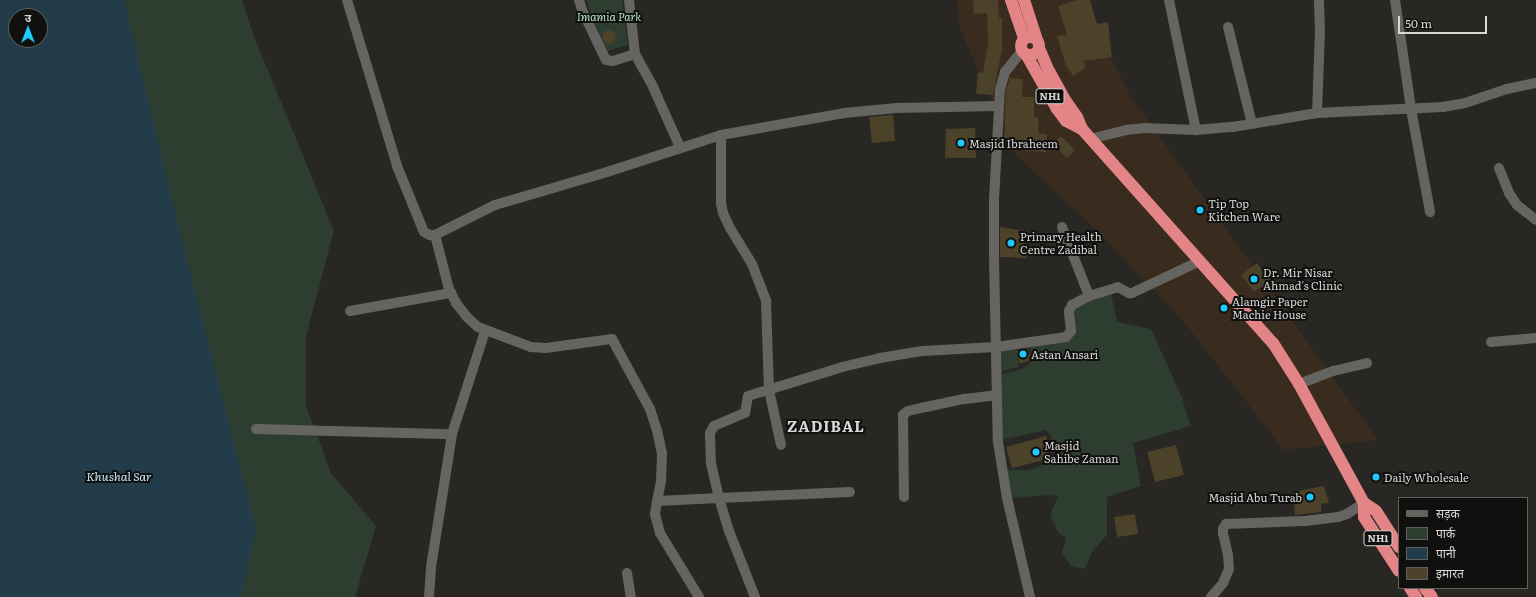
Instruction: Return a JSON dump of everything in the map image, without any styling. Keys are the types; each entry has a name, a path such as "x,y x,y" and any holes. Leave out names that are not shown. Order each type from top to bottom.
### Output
{"highway":[{"name":"NH1","path":"1011,0 1052,77 1082,129 1272,343 1299,384 1364,503 1376,511 1398,545"},
{"name":"NH1","path":"1024,0 1033,41"},
{"name":"NH1","path":"1033,41 1021,42 1024,53 1057,109 1066,121 1082,129"},
{"path":"1024,53 1031,55 1036,53 1033,41"},
{"name":"NH1","path":"1364,503 1364,517 1398,569"},
{"path":"1426,589 1432,597"}],"street":[{"path":"347,0 397,166 424,232 435,235 495,205 607,172 680,147 721,135 844,113 897,108 998,106"},
{"path":"579,0 582,10 606,60 613,61 635,54"},
{"path":"629,0 635,54 653,88 680,147"},
{"path":"1169,0 1196,130"},
{"path":"1317,113 1320,31 1319,0"},
{"path":"1395,0 1411,109 1430,212"},
{"path":"1228,27 1252,124"},
{"path":"1024,53 1005,72 998,106 994,207 996,395 998,442 1007,498 1030,597"},
{"path":"1090,139 1114,132 1144,128 1196,130 1252,124 1317,113 1443,107 1465,103 1507,89 1536,83"},
{"path":"721,135 721,203 723,213 752,264 766,301 769,390 781,446"},
{"path":"1499,168 1509,193 1516,205 1536,220"},
{"path":"1062,227 1089,296"},
{"path":"435,235 451,293 456,303 466,316 478,327 485,331 531,347 546,348 612,339 650,408 657,430 662,453 660,481 655,514 660,533 699,597"},
{"path":"755,597 729,531 711,464 710,433 714,426 745,413 748,396 842,367 880,358 922,351 996,347 1066,337 1071,331 1070,307 1089,296 1118,287 1132,293 1200,261"},
{"path":"350,311 451,293"},
{"path":"429,597 432,559 452,434 485,331"},
{"path":"1491,342 1536,338"},
{"path":"1299,384 1333,370 1367,363"},
{"path":"904,497 903,415 908,411 920,408 965,399 996,395"},
{"path":"256,430 452,434"},
{"path":"657,501 850,492"},
{"path":"1211,597 1223,583 1229,569 1228,555 1223,534 1223,528 1226,524 1305,521 1338,517 1348,514 1364,503"},
{"path":"627,573 631,597"}],"shaded area":[{"path":"956,0 1082,0 1131,97 1378,440 1284,450 1184,322 1098,232 1017,156 961,32"}],"green space":[{"name":"Khushal Sar","path":"0,0 242,0 253,34 334,231 306,336 306,406 331,473 376,526 355,597 0,597"},
{"name":"Imamia Park","path":"586,0 622,0 628,45 606,51"},
{"path":"1111,293 1117,322 1151,329 1181,395 1191,426 1133,443 1141,486 1107,497 1107,535 1092,552 1085,569 1071,566 1062,553 1066,537 1059,534 1050,515 1058,496 1048,495 1012,498 1007,470 1029,470 1051,462 1057,457 1051,436 1045,430 1002,440 1000,375 1022,369 1033,361 1030,345 1065,341 1075,335 1071,314 1074,306"},
{"path":"997,348 1016,348 1019,367 998,372"}],"water":[{"name":"Khushal Sar","path":"0,0 124,0 181,237 256,529 241,597 0,597"}],"building":[{"path":"973,0 998,0 999,18 1002,18 1002,49 993,95 976,94 978,72 983,73 988,43 987,13 974,14"},
{"path":"1077,0 1090,0 1097,24 1108,22 1112,57 1083,61 1086,67 1073,76 1066,66 1057,36 1067,35 1058,6"},
{"path":"609,30 614,32 616,37 614,42 609,44 604,42 602,37 604,32"},
{"path":"1010,78 1023,79 1022,97 1034,97 1034,117 1038,117 1039,134 1047,134 1046,152 1026,151 1026,141 1004,141 1006,90"},
{"path":"893,115 895,141 872,143 869,117"},
{"name":"Masjid Ibraheem","path":"975,128 976,158 945,158 946,129"},
{"path":"1061,136 1075,150 1067,158 1053,144"},
{"name":"Primary Health Centre Zadibal","path":"1000,227 1025,231 1027,258 1000,257"},
{"path":"1257,263 1268,278 1272,275 1278,283 1266,292 1262,286 1254,292 1241,275"},
{"name":"Astan Ansari","path":"1028,349 1031,360 1020,364 1016,351"},
{"name":"Masjid Sahibe Zaman","path":"1046,436 1053,458 1012,468 1006,447"},
{"path":"1176,445 1184,475 1155,482 1147,452"},
{"name":"Masjid Abu Turab","path":"1324,486 1329,503 1321,504 1321,512 1295,515 1293,492"},
{"path":"1135,514 1138,534 1117,537 1114,517"}],"place":[{"name":"Masjid Ibraheem","path":"961,143"},
{"name":"Tip Top Kitchen Ware","path":"1200,210"},
{"name":"Primary Health Centre Zadibal","path":"1011,243"},
{"name":"Dr. Mir Nisar Ahmad's Clinic","path":"1254,279"},
{"name":"Alamgir Paper Machie House","path":"1224,308"},
{"name":"Astan Ansari","path":"1023,354"},
{"name":"Masjid Sahibe Zaman","path":"1036,452"},
{"name":"Daily Wholesale","path":"1376,477"},
{"name":"Masjid Abu Turab","path":"1310,497"}],"district":[{"name":"ZADIBAL","path":"826,426"}]}
